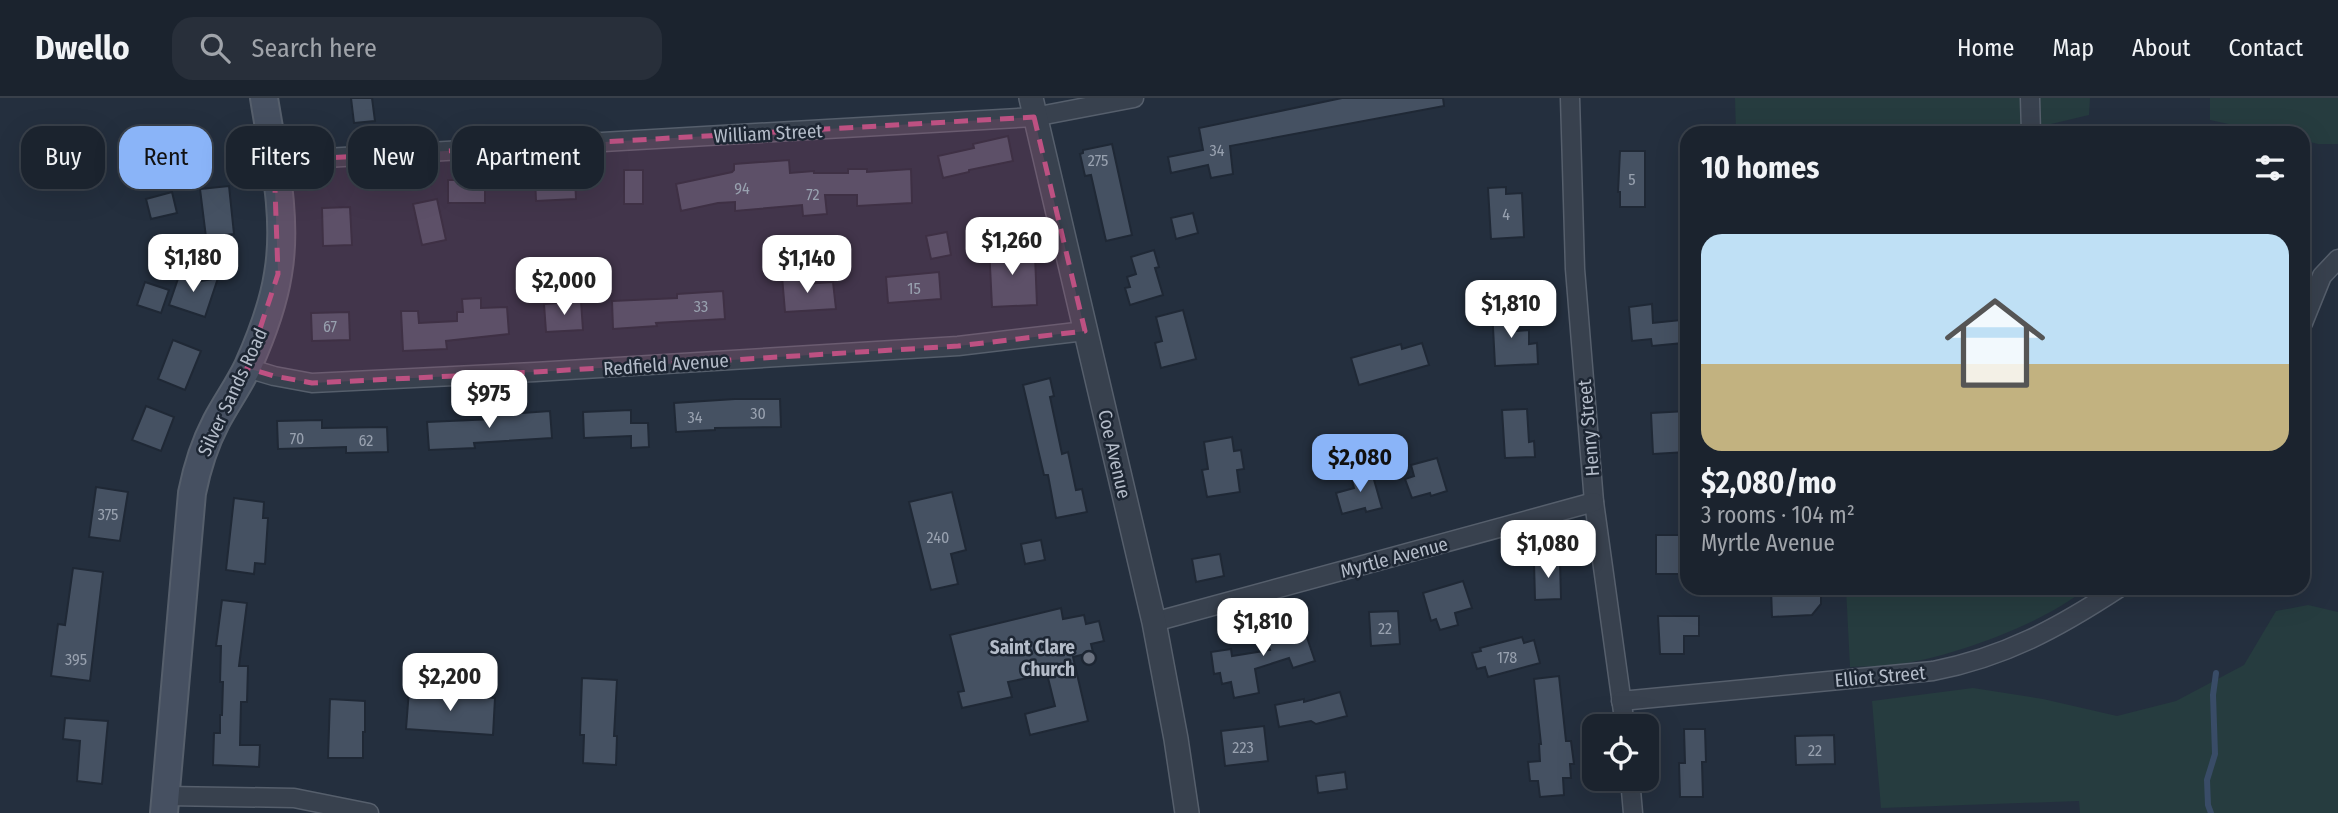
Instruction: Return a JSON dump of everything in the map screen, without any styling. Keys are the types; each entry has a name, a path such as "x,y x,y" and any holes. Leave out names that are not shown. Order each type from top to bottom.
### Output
{"main road":[{"name":"Silver Sands Road","path":"264,98 268,126"},
{"name":"Silver Sands Road","path":"166,805 192,493 197,469 216,422 247,368 270,309 278,274 281,240 276,189"}],"street":[{"name":"William Street","path":"334,157 1032,108 1134,98"},
{"name":"Henry Street","path":"1570,98 1575,254 1594,502 1623,714"},
{"path":"2029,98 2031,126"},
{"name":"Coe Avenue","path":"1032,108 1154,622 1176,739 1186,813"},
{"path":"2310,306 2322,276 2338,259"},
{"name":"Redfield Avenue","path":"247,368 312,383 958,346 1086,331"},
{"name":"Myrtle Avenue","path":"1154,622 1594,502"},
{"name":"Elliot Street","path":"1621,701 1933,671 1965,665 1996,655 2042,634 2107,595"},
{"path":"1631,791 1633,813"},
{"path":"166,805 294,798 369,813"}],"highlighted area":[{"path":"1034,117 1085,331 958,346 535,372 312,383 274,376 247,368 278,274 274,161"}],"green space":[{"path":"1735,98 2090,98 2089,115 2043,126 1736,126"},
{"path":"2210,98 2338,98 2338,144 2310,142 2310,126 2238,126 2210,120"},
{"path":"1846,595 2078,595 2021,627 1968,647 1894,665 1850,667"},
{"path":"2308,605 2338,612 2338,813 2080,813 2079,801 1881,808 1872,701 1973,688 2043,699 2117,716 2176,701 2244,665 2276,611"}],"building":[{"path":"351,98 372,98 375,121 354,123"},
{"path":"1342,98 1443,98 1444,106 1230,146 1233,174 1211,178 1208,165 1171,173 1168,157 1203,150 1199,128"},
{"path":"1008,136 1013,161 943,178 938,156 974,148 973,144"},
{"path":"1112,144 1132,235 1106,241 1091,175 1085,176 1080,154 1083,150"},
{"path":"1620,151 1645,151 1645,207 1620,207"},
{"path":"789,160 790,173 911,169 912,203 857,206 857,195 825,195 827,214 803,216 802,205 735,211 735,202 681,211 676,184 732,172 734,164"},
{"path":"624,170 643,170 643,204 624,204"},
{"path":"448,180 452,180 452,189 485,189 485,203 448,203"},
{"path":"226,186 229,189 234,234 206,237 200,189"},
{"path":"1506,187 1506,194 1522,193 1524,237 1491,239 1488,188"},
{"path":"535,189 576,189 576,199 536,201"},
{"path":"172,192 177,213 151,219 146,199"},
{"path":"437,199 446,240 422,245 413,204"},
{"path":"350,207 352,245 323,246 322,208"},
{"path":"1193,213 1198,233 1176,239 1171,218"},
{"path":"947,232 951,255 931,259 926,236"},
{"path":"1019,245 1020,255 1035,255 1037,305 992,307 989,246"},
{"path":"1154,250 1159,267 1155,268 1163,295 1130,305 1125,288 1130,287 1127,277 1136,274 1131,257"},
{"path":"181,270 192,274 195,282 218,278 205,317 169,305"},
{"path":"939,272 941,299 888,303 886,277"},
{"path":"805,274 805,284 833,282 836,309 785,312 782,276"},
{"path":"145,282 169,290 161,313 137,305"},
{"path":"723,291 725,319 656,323 657,326 613,329 612,301 677,298 677,294"},
{"path":"481,298 481,308 507,307 509,334 446,341 447,349 403,351 401,311 418,311 419,323 457,321 457,312 463,312 462,299"},
{"path":"581,301 583,330 546,332 544,304"},
{"path":"1652,304 1653,323 1680,320 1680,343 1652,346 1651,339 1632,341 1629,307"},
{"path":"1516,307 1517,331 1529,330 1529,344 1537,343 1538,364 1495,366 1492,308"},
{"path":"1183,310 1196,359 1161,368 1155,343 1162,341 1156,317"},
{"path":"349,312 350,340 312,341 311,313"},
{"path":"173,340 201,351 185,390 158,379"},
{"path":"1422,343 1429,365 1359,385 1351,358 1401,344 1402,349"},
{"path":"1050,378 1054,396 1050,397 1062,454 1068,452 1076,490 1082,489 1087,512 1056,518 1048,475 1044,475 1023,385"},
{"path":"780,399 781,427 715,428 676,432 674,403"},
{"path":"146,406 174,417 161,451 132,440"},
{"path":"1527,409 1529,442 1534,441 1535,457 1505,458 1502,410"},
{"path":"631,410 631,423 648,423 649,447 631,448 631,436 584,438 583,412"},
{"path":"550,411 552,438 474,443 475,448 429,450 427,422 493,419 493,415"},
{"path":"1680,411 1680,452 1653,454 1651,413"},
{"path":"322,420 322,428 387,427 388,452 346,453 346,447 278,449 277,421"},
{"path":"1232,437 1234,451 1241,450 1244,469 1237,470 1240,492 1207,497 1202,470 1208,469 1204,442"},
{"path":"1437,458 1447,491 1412,498 1405,479 1414,476 1411,465"},
{"path":"1371,469 1382,508 1366,512 1365,508 1342,514 1336,493 1354,488 1350,474"},
{"path":"96,487 128,492 120,541 89,537"},
{"path":"952,492 966,550 951,554 958,584 931,590 909,502"},
{"path":"234,498 264,502 263,518 268,518 265,564 255,563 254,574 226,570"},
{"path":"1656,535 1680,535 1680,574 1656,574"},
{"path":"1041,540 1045,560 1025,564 1021,544"},
{"path":"1220,554 1224,576 1196,582 1192,559"},
{"path":"1560,561 1561,599 1535,600 1534,562"},
{"path":"73,568 103,572 90,681 51,676 58,624 65,625"},
{"path":"1463,581 1472,608 1455,613 1458,625 1440,630 1436,619 1431,621 1423,593"},
{"path":"1771,595 1821,595 1821,604 1812,615 1772,617"},
{"path":"222,600 247,603 239,666 248,666 247,702 241,702 240,745 260,745 259,767 213,765 214,733 220,733 222,715 221,646 216,646"},
{"path":"1061,608 1063,619 1084,615 1086,624 1099,621 1104,641 1091,644 1093,652 1073,657 1088,721 1030,735 1025,714 1055,706 1047,674 1008,682 1012,697 962,708 958,692 964,691 950,635"},
{"path":"1398,611 1400,644 1371,646 1369,612"},
{"path":"1658,616 1699,616 1699,636 1684,636 1684,654 1660,654"},
{"path":"1300,617 1315,661 1293,668 1289,658 1255,669 1259,693 1234,698 1231,682 1222,684 1220,673 1214,674 1211,652 1231,649 1232,656 1270,650 1265,637 1280,632 1277,625"},
{"path":"1522,637 1524,643 1534,640 1540,663 1488,677 1485,667 1477,669 1472,653 1481,651 1480,648"},
{"path":"1559,676 1566,741 1571,741 1574,764 1570,764 1571,778 1563,778 1564,795 1540,797 1538,781 1530,781 1528,762 1540,761 1541,744 1534,679"},
{"path":"582,678 617,680 614,736 617,736 616,765 583,763 584,735 580,735"},
{"path":"409,690 495,698 493,735 406,729"},
{"path":"1340,692 1347,716 1316,724 1311,721 1279,727 1275,705 1304,699 1304,702"},
{"path":"330,699 365,701 363,758 328,758"},
{"path":"65,718 108,721 102,784 77,781 80,741 63,739"},
{"path":"1264,726 1268,761 1225,766 1221,731"},
{"path":"1684,729 1705,729 1703,797 1680,797 1679,763 1685,763"},
{"path":"1834,735 1835,764 1796,765 1795,736"},
{"path":"1345,772 1347,789 1318,793 1316,776"}],"waterway":[{"path":"2211,813 2207,780 2215,754 2213,695 2216,673"}],"place":[{"name":"Saint Clare Church","path":"1089,658"}]}
